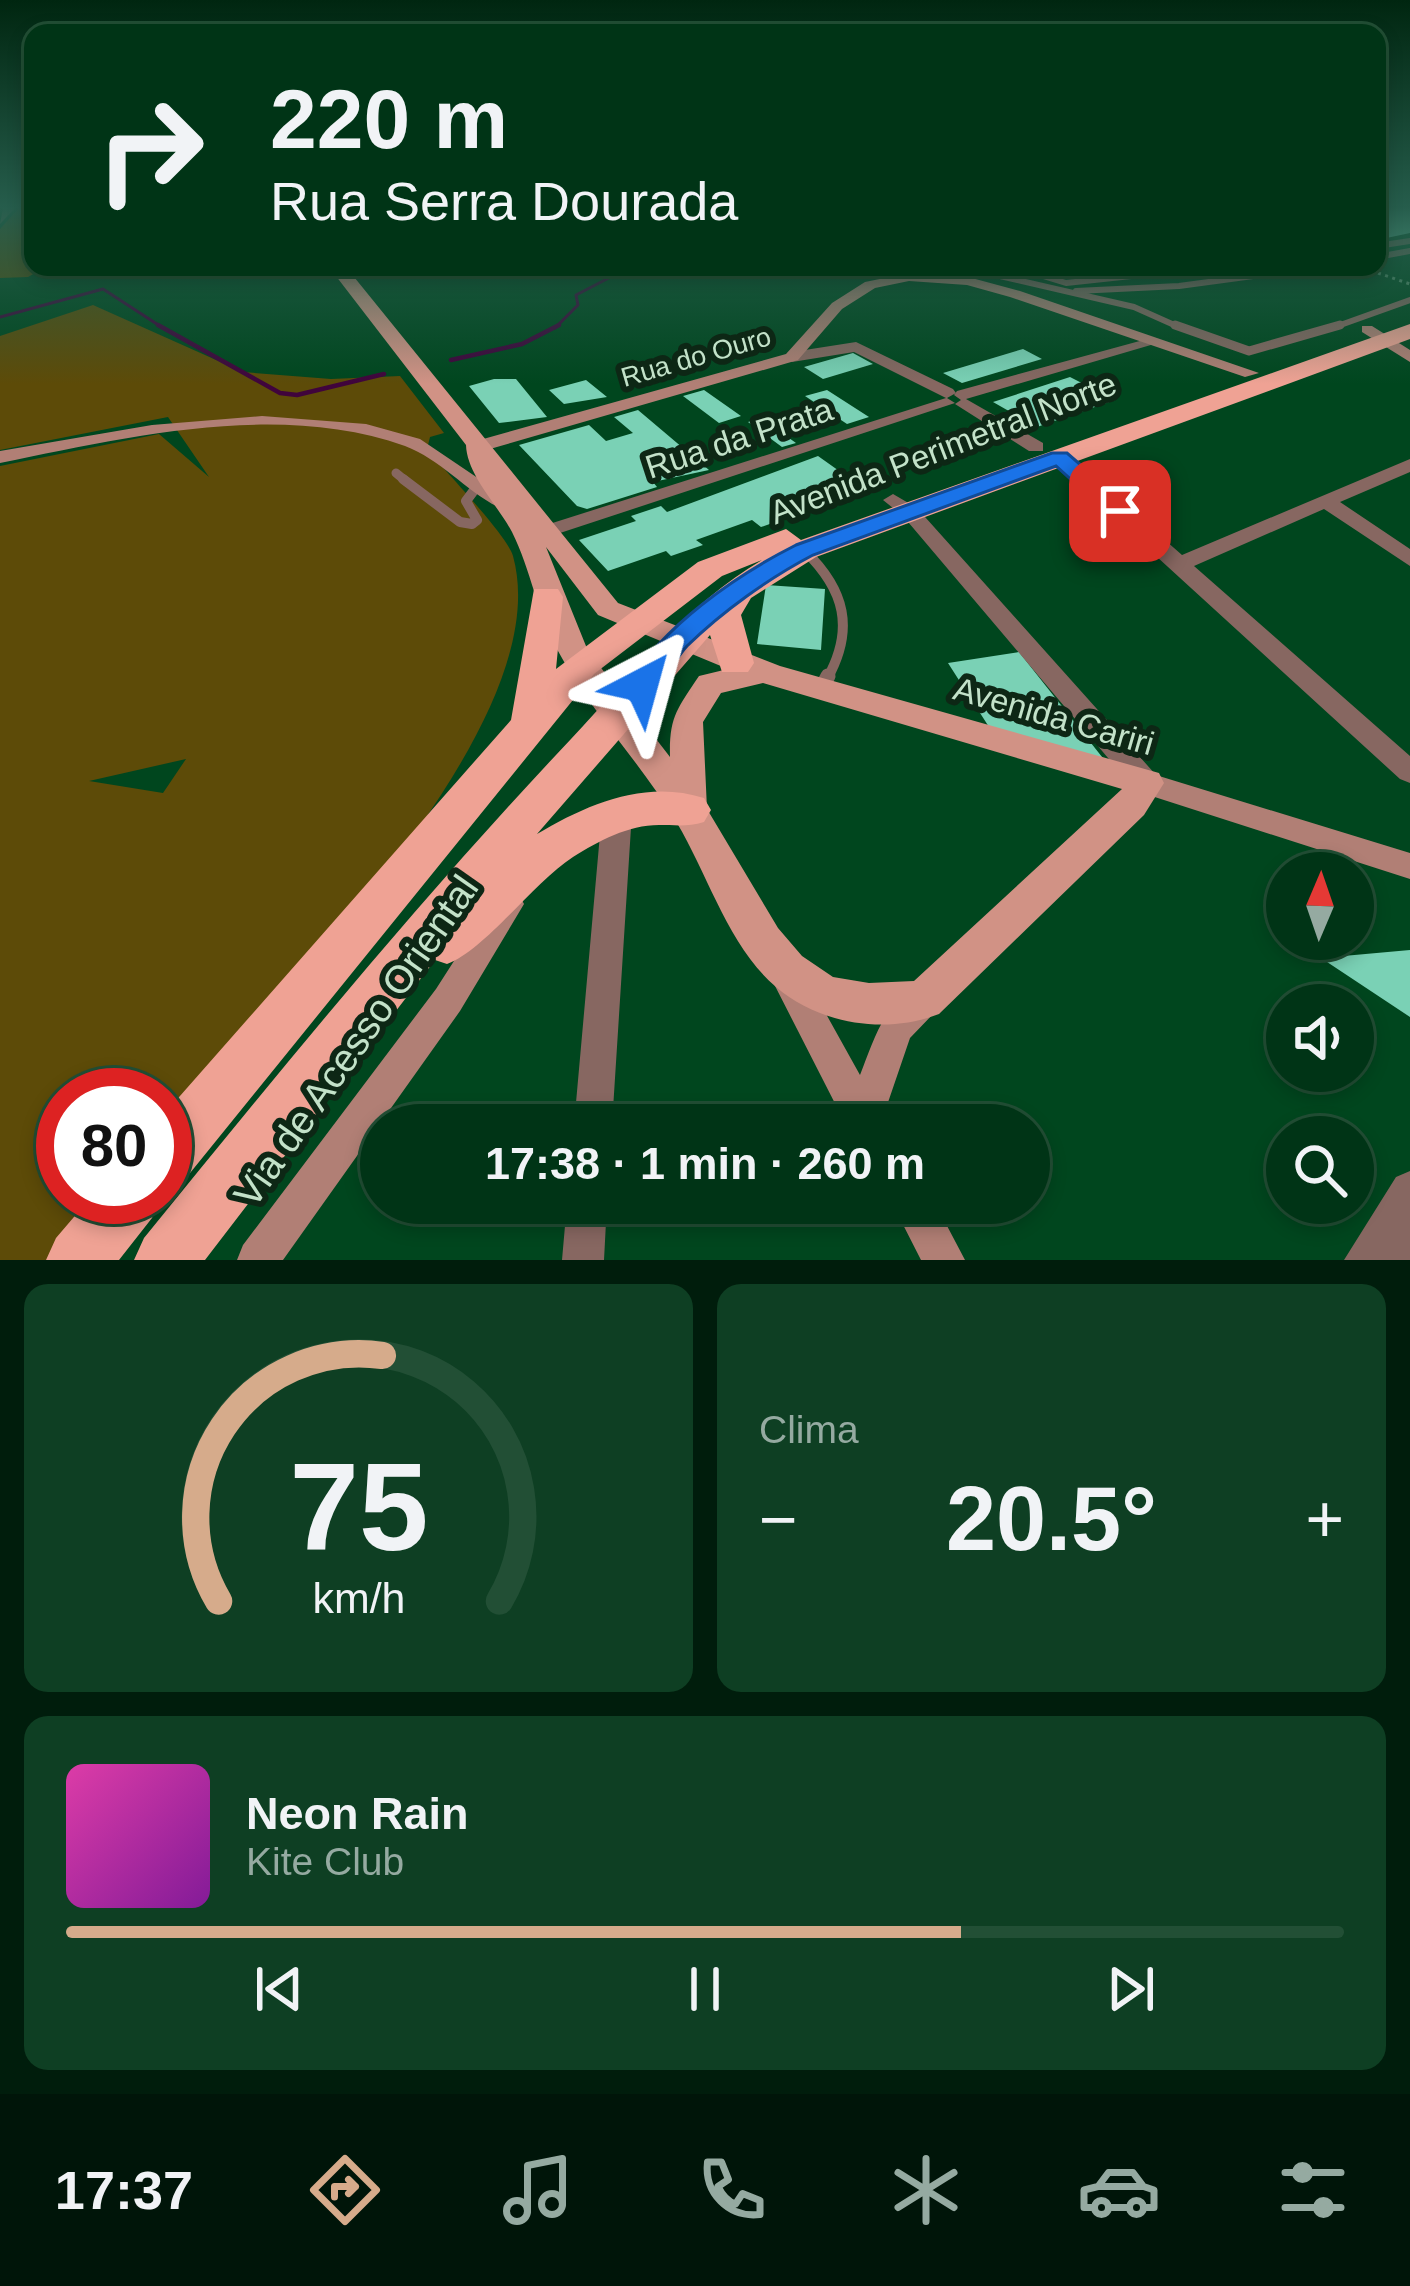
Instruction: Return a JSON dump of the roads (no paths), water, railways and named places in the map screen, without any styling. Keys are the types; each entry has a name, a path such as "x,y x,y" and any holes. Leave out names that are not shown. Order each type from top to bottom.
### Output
{"highway":[{"name":"Avenida Perimetral Norte","path":"1048,452 1389,333 1410,313"},
{"name":"Avenida Perimetral Norte","path":"192,1125 580,664 710,569 902,506 1251,373 1389,333"},
{"name":"Avenida Perimetral Norte","path":"166,1260 419,942 677,640 733,593 804,550 902,506"},
{"path":"733,593 723,616 752,668"},
{"path":"531,722 546,597"},
{"path":"166,1260 466,920 525,872 617,812 660,804 689,810"},
{"path":"78,1260 108,1224"}],"main road":[{"path":"343,276 390,343 476,447 484,472 529,538 546,597 580,664 689,810 783,967 812,989 849,1003 888,1006 924,1000 1131,805 1146,784"},
{"name":"Avenida Cariri","path":"476,447 502,467 592,594 633,623 752,668 1146,784"},
{"path":"689,810 686,721 710,684 752,668"}],"street":[{"name":"Rua do Ouro","path":"476,447 792,357 825,318 870,285 916,276"},
{"name":"Rua do Ouro","path":"979,276 1153,342 1251,373"},
{"path":"825,318 856,346 1048,452 1410,772"},
{"path":"1389,333 1410,357"},
{"name":"Rua da Prata","path":"550,530 955,399 1153,342"},
{"path":"792,357 856,346"},
{"path":"0,457 151,426 314,426 408,441 434,453 476,489 506,503"},
{"path":"1180,564 1410,465"},
{"path":"1325,501 1410,560"},
{"path":"902,506 1146,784"},
{"name":"Avenida Cariri","path":"1146,784 1410,866"},
{"path":"595,1104 617,812"},
{"name":"Via de Acesso Oriental","path":"258,1260 448,1000 525,872"},
{"path":"783,967 855,1104"},
{"path":"871,1104 896,1028 924,1000"},
{"path":"1387,1249 1410,1191"},
{"path":"583,1260 586,1224"},
{"path":"924,1224 944,1260"}],"lane":[{"path":"988,276 1134,307"},
{"path":"1043,276 1066,283 1140,276"},
{"path":"1124,278 1129,276"},
{"path":"1071,293 1241,276"},
{"path":"1100,292 1216,344 1249,351 1291,343 1410,300"},
{"path":"396,473 460,522 477,520 466,501 476,489"},
{"path":"804,550 825,568 847,622 843,653 821,689"}],"waterway":[{"path":"557,326 578,305 576,295 613,276"},
{"path":"0,317 103,289 161,327"},
{"path":"451,360 522,344 557,326"},
{"path":"161,327 280,393 297,395 384,374"}]}
